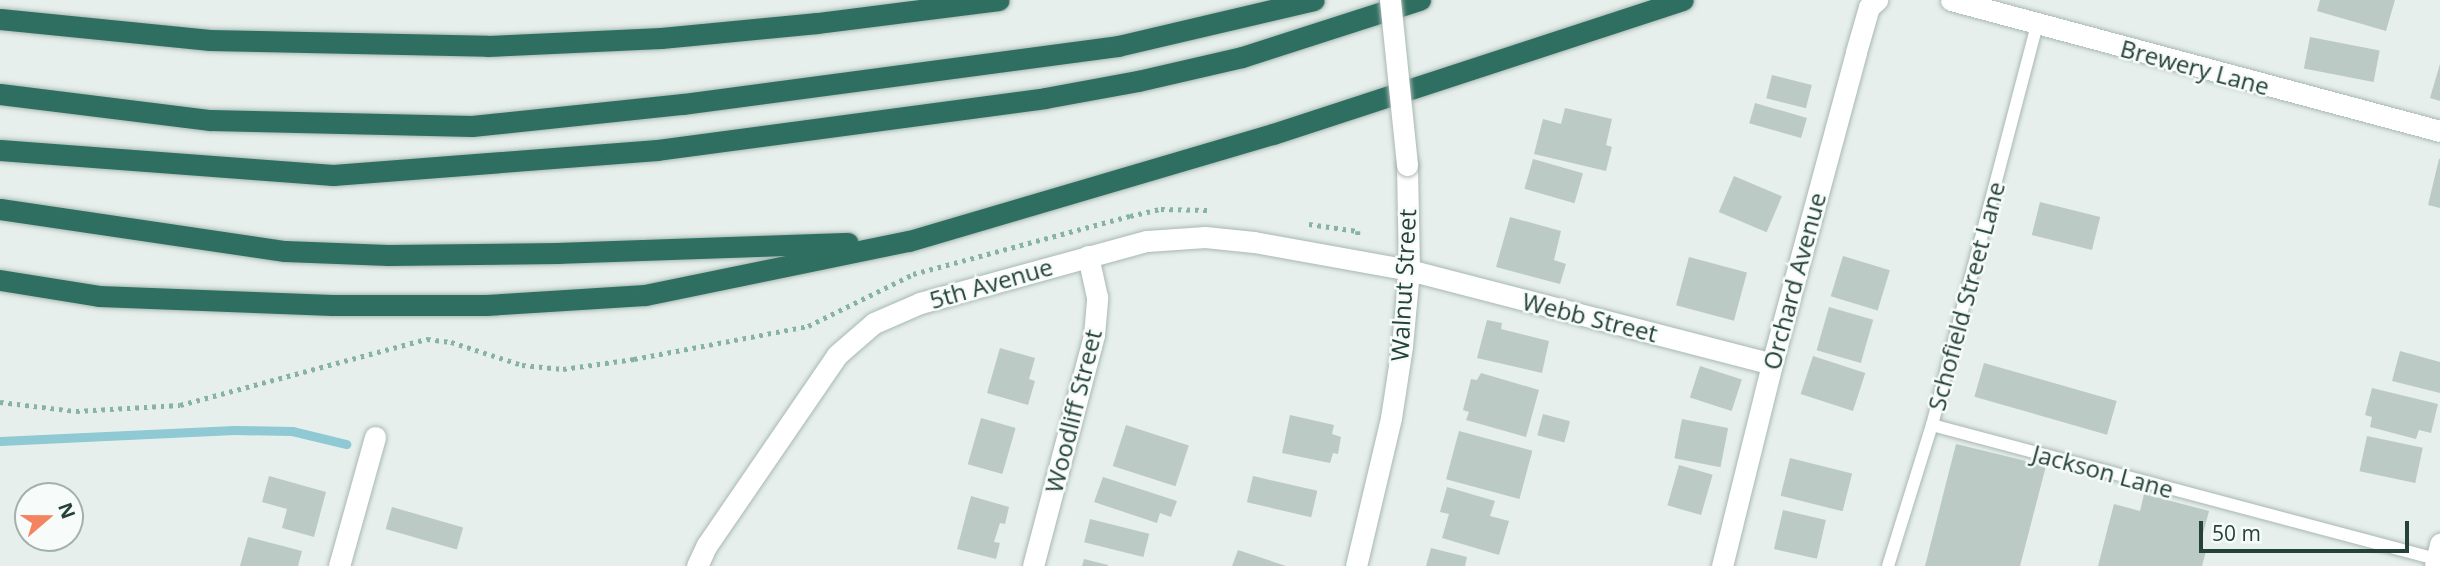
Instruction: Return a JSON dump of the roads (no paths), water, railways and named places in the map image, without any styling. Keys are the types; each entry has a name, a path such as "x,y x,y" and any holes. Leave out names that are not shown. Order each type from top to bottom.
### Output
{"highway":[{"path":"0,19 210,40 499,46 662,38 831,22 999,0"},
{"path":"0,94 210,120 472,126 683,104 1118,46 1314,0"},
{"path":"0,150 333,175 657,150 1045,97 1139,81 1242,57 1420,0"},
{"path":"0,280 99,296 332,305 486,305 645,295 909,241 1273,135 1682,0"},
{"path":"0,209 285,251 388,255 909,241"}],"street":[{"name":"Walnut Street","path":"1356,566 1391,418 1409,270 1407,165 1390,0"},
{"name":"Orchard Avenue","path":"1722,566 1772,363 1856,52 1869,7 1877,0"},
{"name":"Brewery Lane","path":"1951,0 2440,131"},
{"name":"5th Avenue","path":"697,566 706,545 817,382 855,337 874,323 920,303 1147,241 1205,237 1254,242 1409,270"},
{"name":"Woodliff Street","path":"1033,566 1094,335 1097,297 1088,256"},
{"name":"Webb Street","path":"1409,270 1772,363"},
{"path":"340,566 375,437"}],"lane":[{"name":"Schofield Street Lane","path":"1888,566 1932,425 2037,24"},
{"name":"Jackson Lane","path":"1932,425 2437,557"}],"waterway":[{"path":"0,441 234,430 292,431 346,444"}]}
